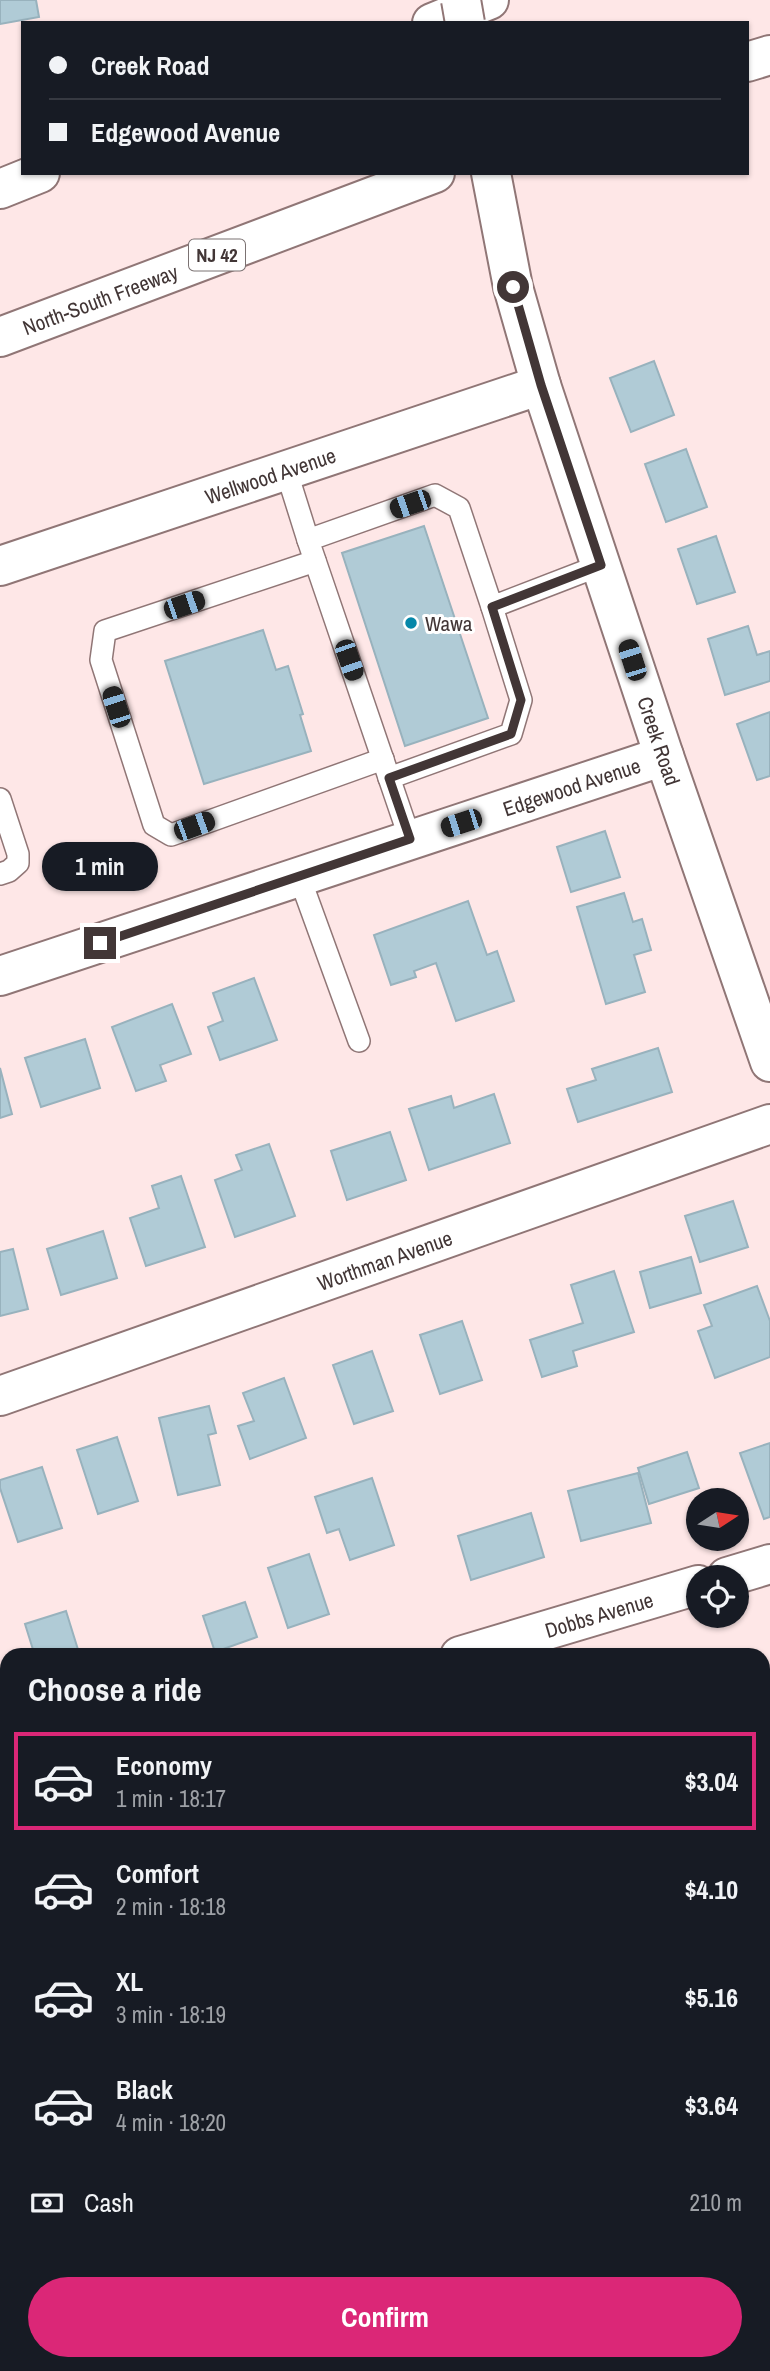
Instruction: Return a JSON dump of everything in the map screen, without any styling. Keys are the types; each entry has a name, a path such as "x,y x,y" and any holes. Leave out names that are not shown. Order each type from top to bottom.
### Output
{"main road":[{"path":"461,0 465,21"},
{"path":"437,21 489,0"},
{"path":"749,61 770,55"},
{"path":"0,189 35,175"},
{"name":"North-South Freeway","path":"0,337 430,175"},
{"name":"Creek Road","path":"491,175 503,245 541,385 664,756 770,1062"},
{"name":"Wellwood Avenue","path":"0,566 541,385"},
{"name":"Edgewood Avenue","path":"0,976 664,756"},
{"name":"Worthman Avenue","path":"0,1396 770,1124"},
{"path":"749,1570 770,1564"},
{"name":"Dobbs Avenue","path":"487,1648 686,1589"}],"lane":[{"path":"286,470 410,839"},
{"path":"308,540 435,495 458,508 521,700 511,734 171,835 154,825 101,660 105,631 315,561"},
{"path":"492,607 601,565"},
{"path":"0,799 18,854 18,863 9,871 0,874"},
{"path":"299,876 359,1041"}],"building":[{"path":"0,0 36,0 39,17 0,24"},
{"path":"654,361 674,415 631,432 610,378"},
{"path":"686,449 707,507 666,522 645,464"},
{"path":"424,526 488,718 405,746 342,553"},
{"path":"716,536 735,592 697,604 678,549"},
{"path":"748,626 757,655 770,651 770,681 725,695 708,639"},
{"path":"263,630 276,670 288,666 311,751 204,784 165,661"},
{"path":"770,712 770,776 757,780 737,724"},
{"path":"605,831 620,877 571,892 557,847"},
{"path":"624,893 633,922 642,919 651,950 634,955 645,992 606,1004 577,907"},
{"path":"468,901 487,955 497,951 514,1001 456,1021 436,963 414,971 416,977 391,985 374,935"},
{"path":"254,978 277,1040 220,1060 208,1027 223,1021 213,993"},
{"path":"172,1004 191,1054 160,1065 166,1081 136,1091 112,1027"},
{"path":"85,1039 100,1088 41,1107 25,1058"},
{"path":"658,1048 672,1092 578,1122 567,1089 596,1080 592,1069"},
{"path":"0,1068 12,1114 0,1118"},
{"path":"494,1094 510,1143 429,1170 409,1109 451,1096 454,1108"},
{"path":"390,1132 406,1180 347,1200 331,1151"},
{"path":"269,1144 295,1216 235,1237 215,1180 242,1170 236,1155"},
{"path":"181,1176 205,1247 146,1266 130,1218 159,1208 152,1186"},
{"path":"733,1201 748,1247 700,1262 685,1216"},
{"path":"103,1231 117,1278 61,1295 47,1249"},
{"path":"13,1249 28,1309 0,1316 0,1252"},
{"path":"691,1257 701,1293 650,1308 640,1272"},
{"path":"614,1271 634,1332 573,1351 577,1366 542,1377 530,1340 583,1323 571,1285"},
{"path":"757,1286 770,1321 770,1357 715,1378 698,1331 712,1326 704,1305"},
{"path":"462,1321 482,1380 440,1394 420,1335"},
{"path":"372,1351 393,1411 354,1424 333,1365"},
{"path":"284,1378 306,1438 250,1459 238,1426 254,1421 243,1393"},
{"path":"209,1406 216,1433 208,1435 220,1485 178,1495 159,1418"},
{"path":"117,1437 138,1501 98,1514 77,1450"},
{"path":"770,1443 770,1517 764,1519 740,1453"},
{"path":"687,1452 699,1488 686,1488 686,1492 649,1504 638,1468"},
{"path":"42,1467 62,1528 18,1542 0,1488 0,1480"},
{"path":"638,1473 651,1523 581,1541 568,1491"},
{"path":"372,1478 394,1545 350,1560 339,1529 327,1533 315,1497"},
{"path":"531,1513 544,1557 471,1580 458,1536"},
{"path":"309,1554 329,1614 288,1628 268,1568"},
{"path":"245,1602 257,1637 226,1648 214,1648 203,1616"},
{"path":"66,1611 78,1648 32,1648 25,1624"}],"place":[{"name":"Wawa","path":"411,623"}],"route":[{"path":"100,943 410,839 389,778 511,734 521,700 492,607 601,565 541,385 513,287"}]}
